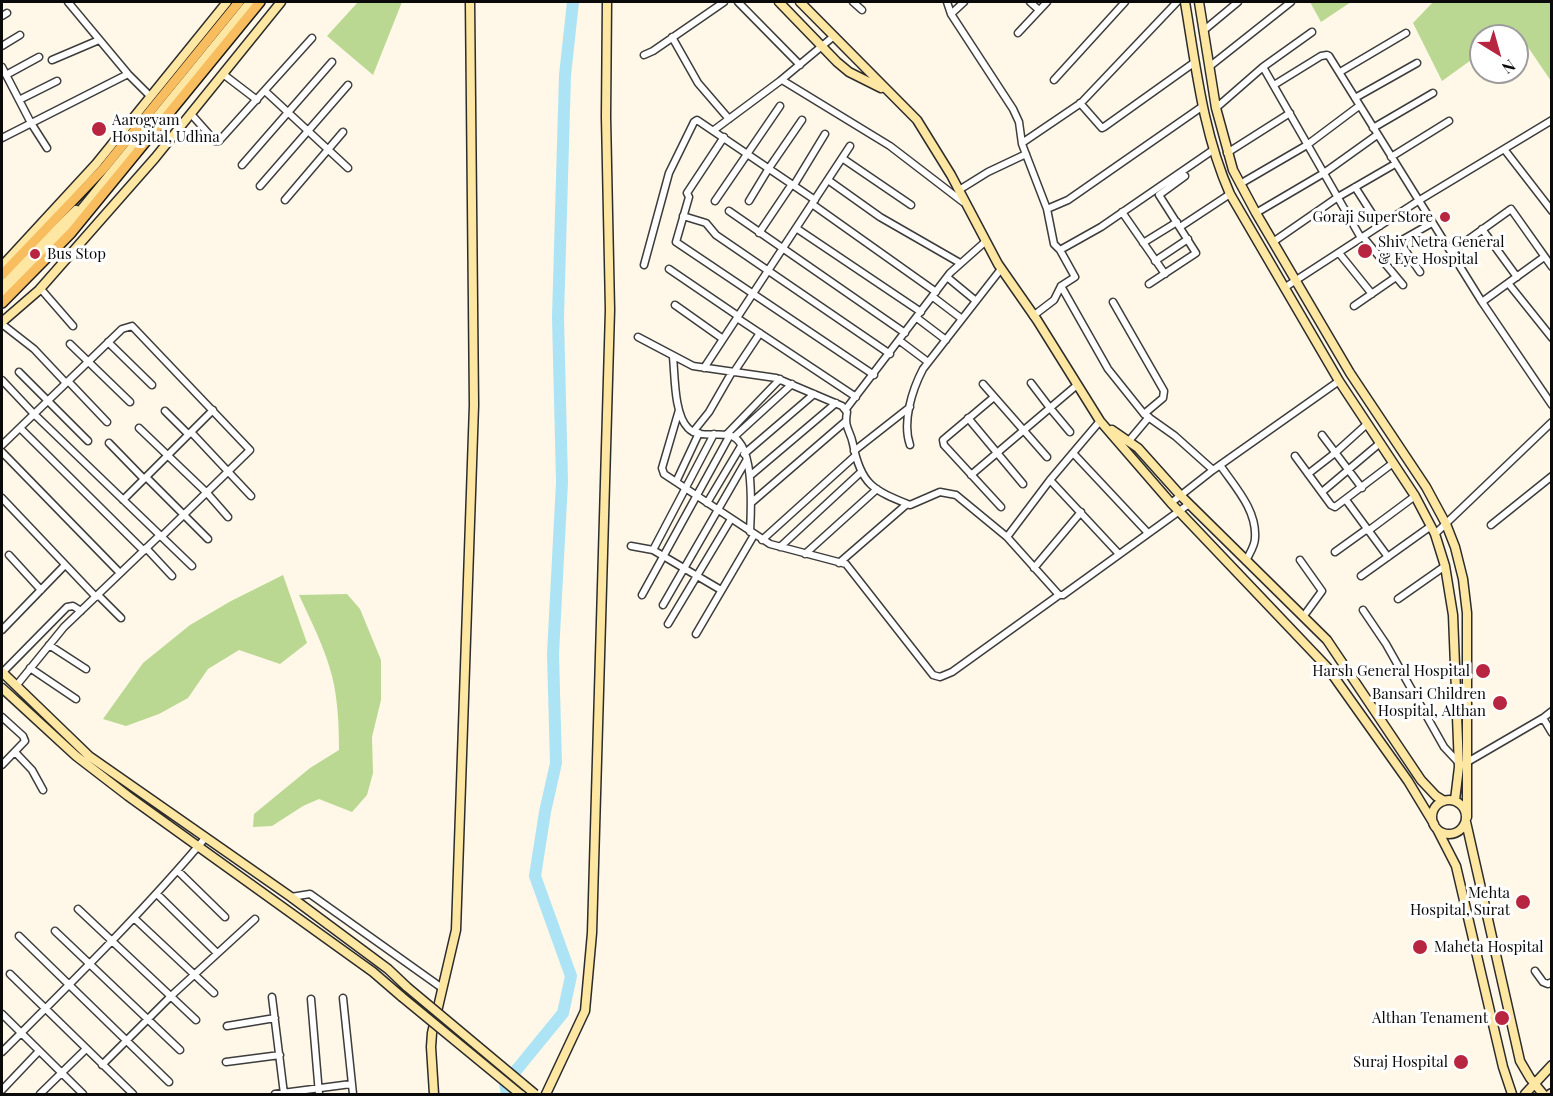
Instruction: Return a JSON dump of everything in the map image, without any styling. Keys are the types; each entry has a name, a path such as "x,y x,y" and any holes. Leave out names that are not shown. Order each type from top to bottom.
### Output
{"main road":[{"path":"2,274 104,168 239,2"},
{"path":"2,303 71,233 260,2"}],"street":[{"path":"68,2 128,74 151,97"},
{"path":"2,266 96,164 226,2"},
{"path":"2,293 66,228 250,2"},
{"path":"106,422 34,349 2,323 40,288 155,158 281,2"},
{"path":"434,1095 431,1041 456,930 474,405 470,2"},
{"path":"546,1095 585,1011 592,933 610,310 606,117 607,2"},
{"path":"644,55 724,2"},
{"path":"738,2 800,65"},
{"path":"779,2 843,68 889,92"},
{"path":"800,2 917,120 1002,269 1100,421 1179,512 1327,667 1408,781 1456,866 1503,1067 1512,1095"},
{"path":"854,2 862,10"},
{"path":"947,2 951,14 1013,109 1022,143 1047,209 1054,244 1060,250 1075,277 1061,286 1054,300 1034,316"},
{"path":"951,14 964,2"},
{"path":"1030,2 1039,10"},
{"path":"1018,33 1047,2"},
{"path":"1054,80 1125,2"},
{"path":"1022,143 1080,104 1177,2"},
{"path":"1185,2 1213,150 1230,194 1339,381 1415,495 1433,530 1445,566 1453,615 1466,820 1459,831 1442,832 1436,827 1433,813 1435,807 1444,801"},
{"path":"1199,2 1216,108 1227,153 1240,184 1350,373 1426,488 1446,524 1458,558 1467,613 1461,764 1455,801"},
{"path":"1203,31 1238,2"},
{"path":"1209,67 1291,2"},
{"path":"1216,108 1263,67 1312,32"},
{"path":"1340,72 1406,33"},
{"path":"2,46 20,35"},
{"path":"714,130 782,80 834,36"},
{"path":"191,114 215,141 219,141 312,38"},
{"path":"672,38 698,83 729,119"},
{"path":"52,60 99,40"},
{"path":"1274,85 1327,54 1482,302 1551,402"},
{"path":"6,75 39,57"},
{"path":"242,165 332,62"},
{"path":"1080,104 1102,128 1195,62"},
{"path":"1355,98 1417,63"},
{"path":"2,67 46,148"},
{"path":"1263,67 1362,238 1403,285"},
{"path":"2,128 4,137 128,74"},
{"path":"223,74 257,100"},
{"path":"782,80 890,146 966,204"},
{"path":"19,100 57,81"},
{"path":"260,186 348,85"},
{"path":"265,91 348,168"},
{"path":"1256,213 1324,173 1375,132 1433,93"},
{"path":"715,201 780,106"},
{"path":"1047,209 1068,200 1203,106"},
{"path":"1240,184 1307,144 1359,106"},
{"path":"1227,153 1290,113"},
{"path":"644,265 669,173 694,122 700,120 793,184 962,319"},
{"path":"749,201 802,120"},
{"path":"1284,288 1418,201 1551,120"},
{"path":"1273,242 1449,121"},
{"path":"285,200 343,132"},
{"path":"759,233 825,134"},
{"path":"724,137 687,193 689,197 676,242 874,375"},
{"path":"704,368 850,146"},
{"path":"1504,149 1551,211"},
{"path":"1060,250 1122,212 1213,150"},
{"path":"959,190 988,172 1026,154"},
{"path":"842,158 911,205"},
{"path":"1149,284 1195,254 1196,250 1159,195 1185,176"},
{"path":"828,180 880,217 960,263"},
{"path":"1355,187 1380,226"},
{"path":"1143,243 1230,194"},
{"path":"2,283 92,195"},
{"path":"1451,252 1511,209 1551,267"},
{"path":"729,211 905,333"},
{"path":"1122,212 1165,274"},
{"path":"683,216 706,223 716,235 890,354"},
{"path":"1420,272 1403,247 1402,240 1432,223"},
{"path":"796,228 919,315 946,340"},
{"path":"1482,229 1517,277"},
{"path":"1155,261 1188,239"},
{"path":"986,241 960,263 947,278 846,409 845,424 861,472 885,496 910,505 940,492 956,495 1007,537 1059,595"},
{"path":"1340,252 1372,294"},
{"path":"1482,302 1544,257"},
{"path":"669,269 856,398"},
{"path":"910,445 907,436 910,407 917,380 928,362 1002,269"},
{"path":"1354,306 1396,277"},
{"path":"947,278 976,301"},
{"path":"1508,283 1551,338"},
{"path":"1061,286 1108,369 1146,415 1175,436 1212,470"},
{"path":"40,288 73,326"},
{"path":"1113,302 1164,391 1163,398 1146,415 1128,442"},
{"path":"675,305 723,339"},
{"path":"2,445 122,329 132,326 250,450 81,611 16,686"},
{"path":"676,482 696,433 760,333"},
{"path":"638,337 687,364 780,379 846,409"},
{"path":"900,341 928,362"},
{"path":"108,342 152,385"},
{"path":"70,344 130,402"},
{"path":"673,357 679,410 686,426 696,433 730,436 741,446 751,475 752,533 696,634"},
{"path":"19,372 88,441"},
{"path":"642,595 730,436 780,379"},
{"path":"2,380 34,414 192,566"},
{"path":"1171,503 1212,470 1339,381"},
{"path":"1031,383 1070,432"},
{"path":"730,436 792,384"},
{"path":"983,384 1047,457"},
{"path":"971,475 1077,385"},
{"path":"663,605 718,511 745,457 814,394"},
{"path":"994,397 943,440 944,445 1001,507"},
{"path":"751,475 836,404"},
{"path":"762,540 855,453 910,407"},
{"path":"123,500 213,410"},
{"path":"679,410 662,470 685,489 762,540 846,564 928,670 940,677 952,672 1190,504"},
{"path":"165,411 251,496"},
{"path":"968,418 1023,484"},
{"path":"751,503 846,421"},
{"path":"1100,421 1138,448 1181,496 1327,640 1420,780 1436,796 1444,801 1455,801 1463,807 1520,1061 1543,1095"},
{"path":"1007,537 1050,480 1100,421"},
{"path":"1362,576 1388,557 1446,524 1551,422"},
{"path":"1308,474 1367,424"},
{"path":"20,428 172,576"},
{"path":"139,428 207,493 228,517"},
{"path":"653,550 714,434"},
{"path":"1322,435 1362,488"},
{"path":"109,443 208,539"},
{"path":"1322,492 1380,444"},
{"path":"707,503 741,446"},
{"path":"2,452 120,573"},
{"path":"1073,453 1148,533"},
{"path":"1295,456 1333,506 1338,506 1393,463"},
{"path":"1220,465 1246,501 1251,513 1255,538 1246,561"},
{"path":"780,547 861,472"},
{"path":"1491,525 1551,476"},
{"path":"1050,480 1119,554"},
{"path":"805,554 877,489"},
{"path":"1335,552 1415,495"},
{"path":"2,498 65,565 121,618"},
{"path":"1346,500 1388,557"},
{"path":"839,563 907,504"},
{"path":"1034,568 1081,512"},
{"path":"668,624 731,519"},
{"path":"631,546 653,550 722,590"},
{"path":"9,555 41,590"},
{"path":"1300,560 1322,591 1303,617"},
{"path":"2,630 65,565"},
{"path":"1398,599 1445,566"},
{"path":"81,611 70,605 67,607 2,672 81,755 206,837 388,969 535,1095"},
{"path":"1363,610 1386,644 1444,747 1461,764"},
{"path":"50,645 86,669"},
{"path":"30,668 76,699"},
{"path":"2,688 81,755 198,846 373,972 520,1095"},
{"path":"1461,764 1543,718 1551,711"},
{"path":"2,717 24,738 24,743 2,765"},
{"path":"1543,718 1551,733"},
{"path":"15,752 32,770 43,790"},
{"path":"2,1052 134,918 206,837"},
{"path":"178,871 225,917"},
{"path":"156,894 217,953"},
{"path":"289,896 310,894 442,988"},
{"path":"78,909 196,1020"},
{"path":"134,918 214,993"},
{"path":"102,1065 195,973 255,919"},
{"path":"54,931 180,1050"},
{"path":"19,936 169,1082"},
{"path":"1535,971 1543,982 1548,984 1551,982"},
{"path":"10,974 132,1094"},
{"path":"272,997 283,1094"},
{"path":"343,998 353,1095"},
{"path":"311,999 319,1092"},
{"path":"2,1014 83,1095"},
{"path":"227,1026 274,1018"},
{"path":"40,1095 86,1048"},
{"path":"2,1090 39,1051"},
{"path":"226,1062 280,1055"},
{"path":"1525,1095 1551,1065"},
{"path":"275,1095 319,1092 351,1084"}],"green space":[{"path":"358,2 402,2 373,75 327,36"},
{"path":"1310,2 1351,2 1321,22"},
{"path":"1433,2 1551,2 1551,81 1529,49 1529,24 1469,24 1469,62 1442,81 1413,23"},
{"path":"283,575 307,643 280,664 239,650 208,669 188,698 159,714 126,726 103,719 143,663 190,625"},
{"path":"347,594 360,609 381,660 381,700 372,737 373,773 367,795 352,812 319,799 303,806 272,826 253,827 254,814 310,768 339,750 338,713 332,676 322,645 299,595"}],"waterway":[{"path":"507,1094 505,1084 563,1013 571,976 535,876 545,812 556,763 553,654 562,482 558,317 565,75 573,2"}],"place":[{"name":"Aarogyam Hospital, Udhna","path":"99,129"},
{"name":"Goraji SuperStore","path":"1445,217"},
{"name":"Shiv Netra General & Eye Hospital","path":"1365,251"},
{"name":"Bus Stop","path":"35,254"},
{"name":"Harsh General Hospital","path":"1483,671"},
{"name":"Bansari Children Hospital, Althan","path":"1500,703"},
{"name":"Mehta Hospital, Surat","path":"1523,902"},
{"name":"Maheta Hospital","path":"1420,947"},
{"name":"Althan Tenament","path":"1502,1018"},
{"name":"Suraj Hospital","path":"1461,1062"}]}
